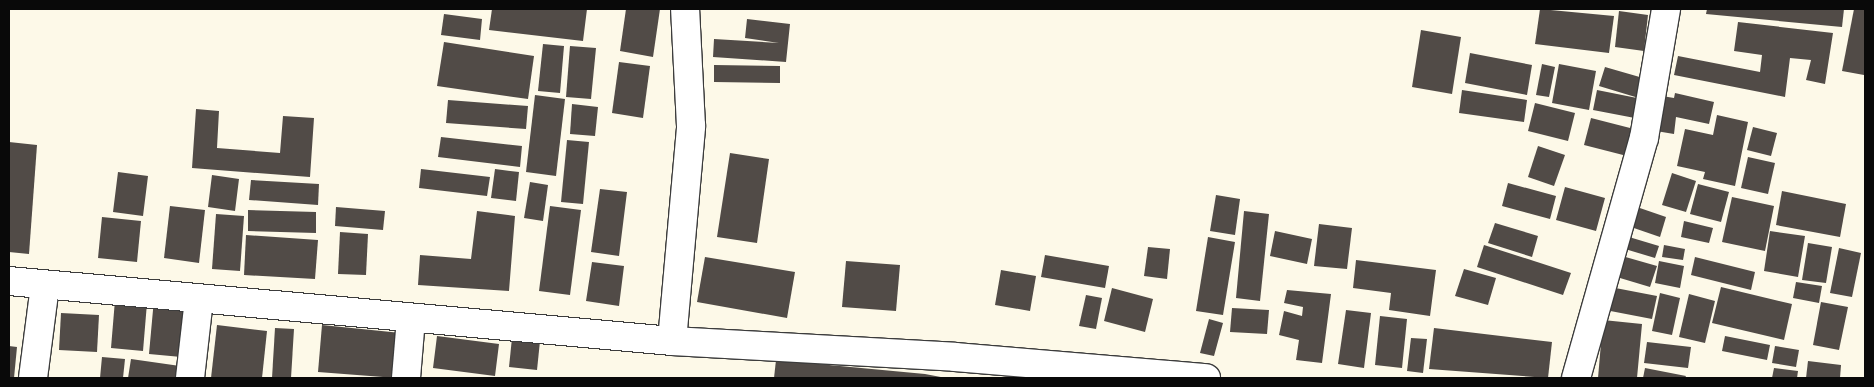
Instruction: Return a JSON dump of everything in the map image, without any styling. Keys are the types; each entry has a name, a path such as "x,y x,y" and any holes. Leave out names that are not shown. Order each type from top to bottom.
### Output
{"street":[{"path":"672,341 691,126 685,9"},
{"path":"1576,378 1644,138 1666,9"},
{"path":"9,281 45,286 672,341 955,357 1206,378"},
{"path":"33,378 45,286"},
{"path":"190,378 199,299"},
{"path":"406,378 411,318"}],"building":[{"path":"492,9 587,9 583,41 489,30"},
{"path":"626,9 660,9 653,57 620,51"},
{"path":"1540,9 1614,16 1609,53 1535,44"},
{"path":"1707,9 1844,9 1842,27 1706,14"},
{"path":"1854,9 1865,9 1864,75 1842,71"},
{"path":"1619,11 1648,15 1644,51 1615,47"},
{"path":"444,14 482,19 480,40 441,35"},
{"path":"747,19 790,24 786,62 713,57 714,39 779,43 745,38"},
{"path":"1738,22 1833,33 1825,84 1806,80 1811,60 1790,58 1785,97 1674,75 1678,56 1760,72 1762,55 1734,51"},
{"path":"1421,30 1461,37 1452,94 1412,87"},
{"path":"444,42 534,56 528,99 437,86"},
{"path":"543,44 564,46 560,93 538,91"},
{"path":"570,46 596,48 591,99 566,97"},
{"path":"1470,53 1532,65 1527,95 1465,83"},
{"path":"619,62 650,66 643,118 612,113"},
{"path":"1542,64 1555,67 1549,97 1536,95"},
{"path":"1559,64 1596,71 1589,110 1552,103"},
{"path":"714,65 780,66 780,83 714,82"},
{"path":"1605,67 1650,80 1640,119 1593,110 1597,90 1642,99 1599,86"},
{"path":"1462,90 1527,100 1524,122 1459,113"},
{"path":"1675,93 1714,102 1709,124 1676,117 1674,134 1656,131 1662,96 1674,98"},
{"path":"535,95 565,99 556,176 526,172"},
{"path":"448,100 528,106 526,129 446,123"},
{"path":"1535,103 1575,113 1568,141 1528,131"},
{"path":"572,104 598,107 595,136 570,134"},
{"path":"196,109 219,111 217,148 280,153 283,116 314,118 310,177 192,168"},
{"path":"1717,115 1748,122 1735,186 1703,179 1705,172 1677,166 1685,129 1713,135"},
{"path":"1591,118 1634,129 1627,156 1584,145"},
{"path":"1753,127 1777,133 1771,156 1747,150"},
{"path":"441,137 522,146 520,167 438,157"},
{"path":"567,140 589,142 583,204 561,202"},
{"path":"9,142 37,145 29,254 9,252"},
{"path":"1538,146 1565,155 1554,186 1528,177"},
{"path":"730,153 769,159 757,243 717,237"},
{"path":"1748,157 1775,163 1768,194 1741,188"},
{"path":"421,169 490,177 487,196 419,188"},
{"path":"495,169 519,172 516,201 491,198"},
{"path":"118,172 148,176 143,216 113,212"},
{"path":"1672,173 1696,181 1686,212 1662,205"},
{"path":"212,175 239,179 235,211 208,207"},
{"path":"251,180 319,184 318,205 249,200"},
{"path":"530,182 548,185 543,221 524,218"},
{"path":"1508,183 1556,196 1550,219 1502,206"},
{"path":"1698,184 1729,192 1721,222 1690,214"},
{"path":"1565,187 1605,198 1596,231 1556,220"},
{"path":"600,189 627,192 619,256 591,252"},
{"path":"1782,191 1846,204 1840,237 1776,225"},
{"path":"1216,195 1240,199 1235,235 1210,231"},
{"path":"1732,197 1774,206 1765,251 1722,242"},
{"path":"170,206 205,210 199,263 164,258"},
{"path":"550,206 581,210 570,295 539,291"},
{"path":"1634,206 1666,217 1660,237 1628,226"},
{"path":"336,207 385,211 383,230 335,226"},
{"path":"248,210 316,212 316,233 248,231"},
{"path":"477,211 515,216 509,291 418,285 420,255 471,259"},
{"path":"1244,211 1269,214 1260,301 1236,298"},
{"path":"216,214 244,216 240,271 212,269"},
{"path":"102,217 141,221 137,262 98,258"},
{"path":"1684,221 1713,228 1709,243 1681,237"},
{"path":"1495,223 1538,236 1532,257 1488,243"},
{"path":"1319,224 1352,228 1347,269 1314,266"},
{"path":"1275,231 1312,239 1307,264 1270,256"},
{"path":"1770,231 1805,236 1798,277 1764,271"},
{"path":"340,232 368,234 366,275 338,274"},
{"path":"246,235 318,240 315,279 244,275"},
{"path":"1208,237 1235,242 1223,315 1196,311"},
{"path":"1629,237 1659,246 1655,258 1625,249"},
{"path":"1808,243 1832,247 1826,283 1802,280"},
{"path":"1484,245 1571,273 1563,295 1477,267"},
{"path":"1664,245 1685,249 1683,260 1662,257"},
{"path":"1148,247 1170,249 1167,279 1144,276"},
{"path":"1839,248 1861,253 1852,297 1830,293"},
{"path":"1615,254 1657,266 1650,287 1610,275"},
{"path":"1045,255 1109,266 1105,288 1041,277"},
{"path":"705,257 795,272 787,318 697,302"},
{"path":"1695,257 1755,272 1751,290 1691,275"},
{"path":"1356,260 1436,270 1430,316 1389,310 1391,293 1353,288"},
{"path":"846,261 900,265 896,311 842,307"},
{"path":"1659,261 1684,266 1680,288 1655,283"},
{"path":"592,262 624,266 619,306 586,301"},
{"path":"1464,269 1496,278 1488,305 1455,296"},
{"path":"1001,270 1036,276 1030,311 995,305"},
{"path":"1796,282 1822,286 1819,303 1793,298"},
{"path":"1605,286 1657,296 1652,319 1600,309"},
{"path":"1721,287 1792,304 1784,340 1712,323"},
{"path":"1112,288 1153,299 1145,332 1104,321"},
{"path":"1287,290 1331,294 1322,363 1296,360 1299,340 1279,335 1284,311 1302,316 1303,307 1284,303"},
{"path":"1660,293 1680,298 1672,335 1652,331"},
{"path":"1689,294 1715,301 1705,343 1679,337"},
{"path":"1086,295 1102,298 1096,329 1079,326"},
{"path":"154,299 197,303 192,358 149,354"},
{"path":"115,300 147,303 143,351 111,348"},
{"path":"1821,302 1848,307 1839,350 1813,345"},
{"path":"1232,308 1269,310 1267,334 1230,332"},
{"path":"1346,310 1371,313 1364,368 1338,364"},
{"path":"61,313 99,315 97,352 59,350"},
{"path":"1380,316 1407,319 1402,368 1375,365"},
{"path":"1209,319 1223,323 1214,356 1200,353"},
{"path":"1603,320 1642,324 1637,378 1598,378"},
{"path":"217,325 267,331 262,378 211,378"},
{"path":"322,325 401,333 396,378 318,372"},
{"path":"275,328 294,329 291,378 272,378"},
{"path":"1434,328 1552,342 1548,378 1429,369"},
{"path":"437,336 499,344 495,376 433,368"},
{"path":"1725,336 1770,345 1767,360 1722,351"},
{"path":"512,338 540,341 537,370 509,367"},
{"path":"1411,338 1427,339 1423,373 1407,371"},
{"path":"1647,342 1691,347 1688,368 1644,363"},
{"path":"9,346 17,347 14,378 9,378"},
{"path":"1775,346 1799,350 1796,367 1772,363"},
{"path":"102,357 125,359 123,378 100,378"},
{"path":"131,359 187,367 187,378 128,378"},
{"path":"776,360 925,374 946,378 774,378"},
{"path":"1808,361 1841,365 1840,378 1806,378"},
{"path":"1645,368 1686,376 1685,378 1643,378"},
{"path":"1774,368 1798,371 1797,378 1772,378"}]}
